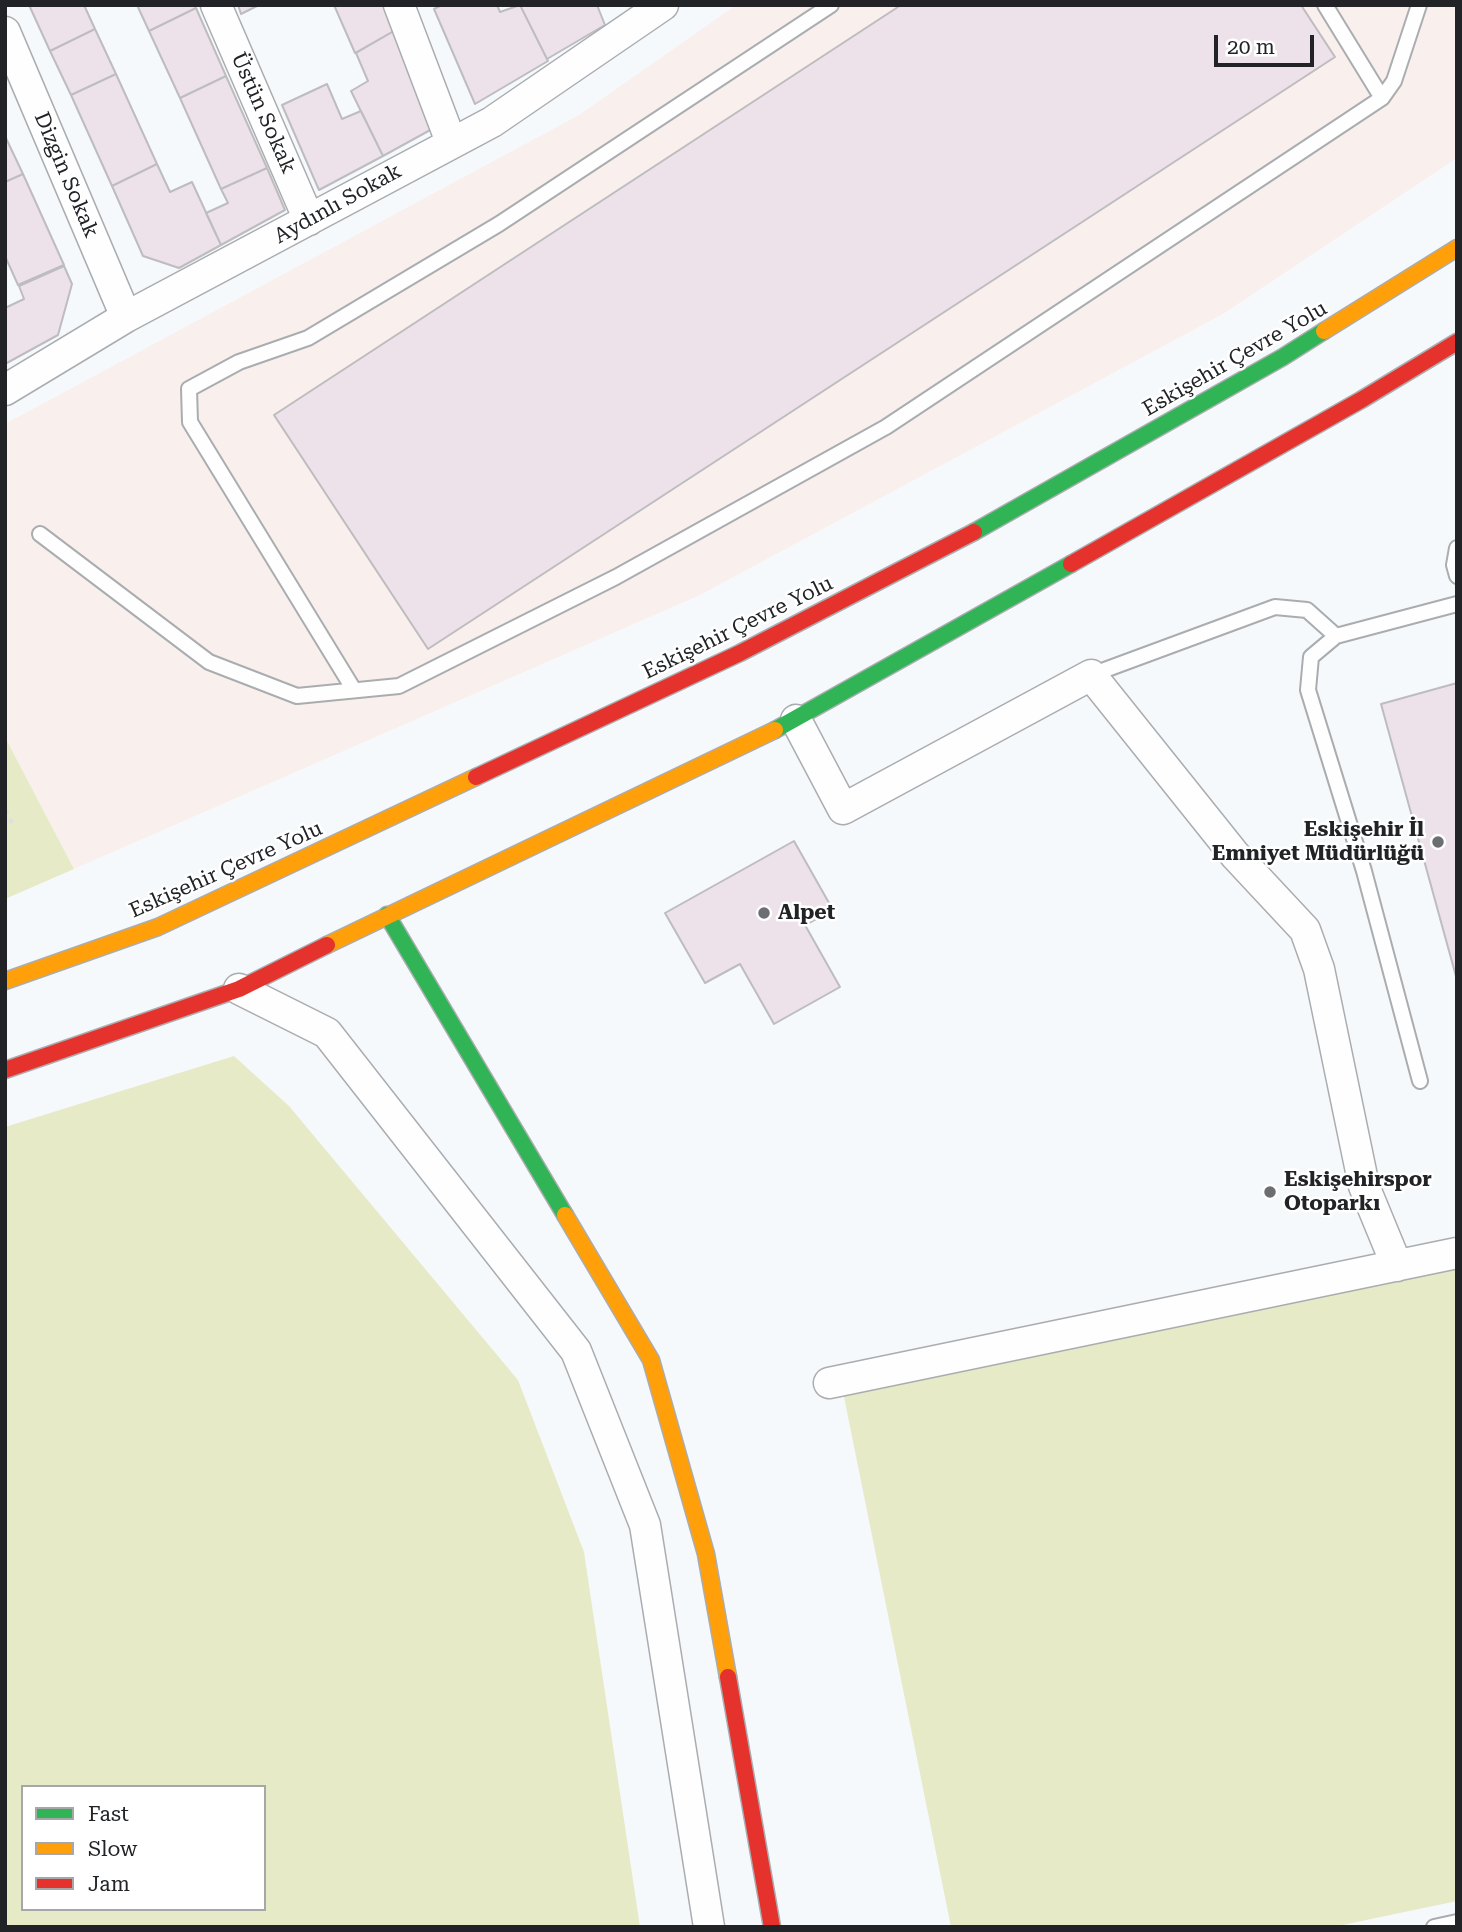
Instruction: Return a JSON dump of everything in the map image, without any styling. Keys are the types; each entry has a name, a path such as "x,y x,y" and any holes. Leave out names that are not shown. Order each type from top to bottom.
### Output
{"main road":[{"name":"Eskişehir Çevre Yolu","path":"5,981 158,927 740,653 972,533 1283,357 1457,248"},
{"path":"5,1070 239,989 387,915 796,720 1361,400 1457,342"},
{"path":"387,915 651,1360 706,1554 772,1927"}],"street":[{"name":"Üstün Sokak","path":"216,5 309,220"},
{"path":"399,5 451,142"},
{"name":"Aydınlı Sokak","path":"5,390 127,317 492,122 631,15 663,5"},
{"name":"Dizgin Sokak","path":"5,33 127,317"},
{"path":"796,720 843,809 1091,675 1235,855 1305,930 1319,970 1364,1186 1397,1266"},
{"path":"239,989 327,1033 576,1351 645,1525 709,1927"},
{"path":"829,1383 1457,1253"}],"lane":[{"path":"355,690 190,422 189,389 239,362 308,338 499,224 831,5"},
{"path":"1325,5 1382,98"},
{"path":"40,534 209,662 297,696 399,686 617,577 886,427 1382,98 1394,81 1419,5"},
{"path":"1457,548 1454,565 1457,576"},
{"path":"1420,1081 1364,871 1308,690 1311,657 1336,636 1457,604"},
{"path":"1091,675 1275,607 1307,610 1336,636"},
{"path":"1434,1927 1457,1922"}],"path":[{"path":"5,810 11,821 5,824"}],"shaded area":[{"path":"736,5 1457,5 1457,158 1223,314 700,595 74,869 5,737 5,424 579,115"}],"green space":[{"path":"5,737 74,869 5,899"},
{"path":"234,1056 289,1106 518,1380 584,1552 640,1927 5,1927 5,1127"},
{"path":"1457,1269 1457,1901 1333,1927 951,1927 843,1392"}],"building":[{"path":"29,5 84,5 95,29 50,51"},
{"path":"137,5 194,5 196,8 149,31"},
{"path":"238,5 259,5 241,14"},
{"path":"334,5 389,5 399,28 355,53"},
{"path":"442,5 497,5 500,12 520,5 548,61 475,104 434,9"},
{"path":"520,5 597,5 605,25 547,59"},
{"path":"901,5 1301,5 1335,57 428,649 274,415"},
{"path":"196,8 226,76 180,98 149,31"},
{"path":"399,28 443,123 383,156 351,91 368,81 356,53"},
{"path":"95,29 116,74 71,95 50,51"},
{"path":"116,74 157,164 112,186 71,95"},
{"path":"226,76 267,168 221,189 180,98"},
{"path":"327,84 342,119 361,111 383,156 319,190 282,105"},
{"path":"5,136 23,174 5,182"},
{"path":"157,164 170,192 192,182 221,245 179,268 143,256 112,186"},
{"path":"267,168 285,210 221,245 206,213 228,203 221,189"},
{"path":"23,174 64,265 18,285 5,256 5,182"},
{"path":"64,266 72,284 58,335 5,364 5,308 24,299 19,286"},
{"name":"Eskişehir İl Emniyet Müdürlüğü","path":"1457,683 1457,980 1381,704"},
{"path":"794,841 833,910 805,925 840,987 774,1024 740,964 705,983 665,913"}],"traffic: fast":[{"path":"974,532 1283,357 1324,331"},
{"path":"775,730 1071,564"},
{"path":"387,915 565,1215"}],"traffic: slow":[{"path":"1324,331 1457,248"},
{"path":"327,945 775,730"},
{"path":"5,981 158,927 476,777"},
{"path":"565,1215 651,1360 706,1554 728,1677"}],"traffic: jam":[{"path":"1071,564 1361,400 1457,342"},
{"path":"476,777 740,653 974,532"},
{"path":"5,1070 239,989 327,945"},
{"path":"728,1677 772,1927"}],"place":[{"name":"Eskişehir İl Emniyet Müdürlüğü","path":"1438,842"},
{"name":"Alpet","path":"764,913"},
{"name":"Eskişehirspor Otoparkı","path":"1270,1192"}]}
